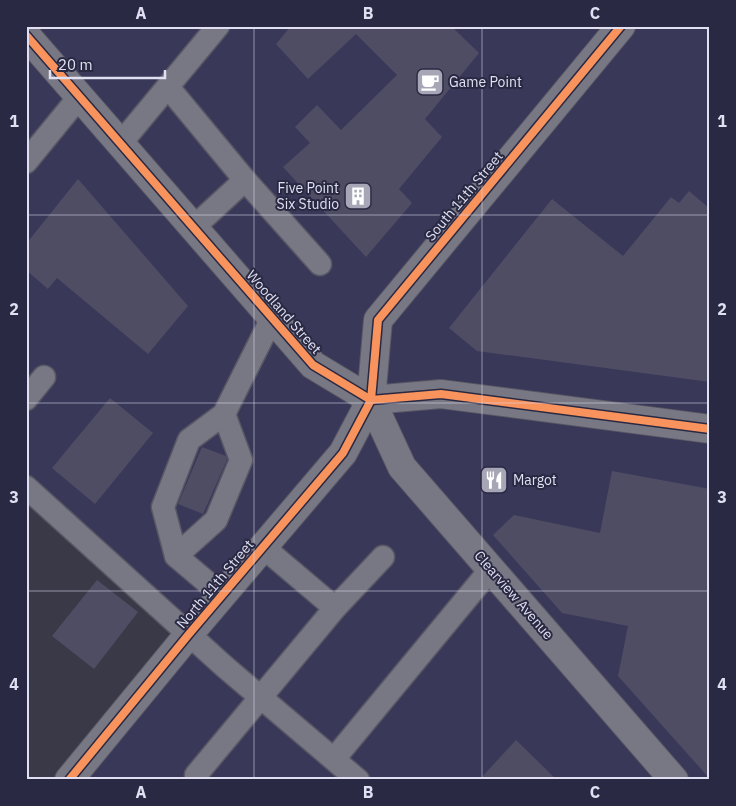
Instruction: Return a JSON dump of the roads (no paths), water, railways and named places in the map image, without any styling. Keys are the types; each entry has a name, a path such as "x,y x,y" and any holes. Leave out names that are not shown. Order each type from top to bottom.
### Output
{"street":[{"name":"South 11th Street","path":"371,400 378,320 621,26"},
{"name":"Woodland Street","path":"26,35 122,143 313,365 371,400"},
{"path":"371,400 441,394 710,429"},
{"name":"North 11th Street","path":"69,780 222,595 343,453 371,400"},
{"name":"Clearview Avenue","path":"371,400 402,467 674,780"}],"lane":[{"path":"122,143 218,26"},
{"path":"168,87 245,180 320,264"},
{"path":"26,162 80,96"},
{"path":"194,226 245,180"},
{"path":"222,595 176,556 163,507 189,440 224,414 272,318"},
{"path":"26,399 44,377"},
{"path":"176,556 216,520 241,460 224,414"},
{"path":"26,487 225,667 358,780"},
{"path":"263,547 335,608"},
{"path":"196,775 335,608 383,557"},
{"path":"334,759 491,569"}],"place":[{"name":"Game Point","path":"430,82"},
{"name":"Five Point Six Studio","path":"358,196"},
{"name":"Margot","path":"494,480"}]}
